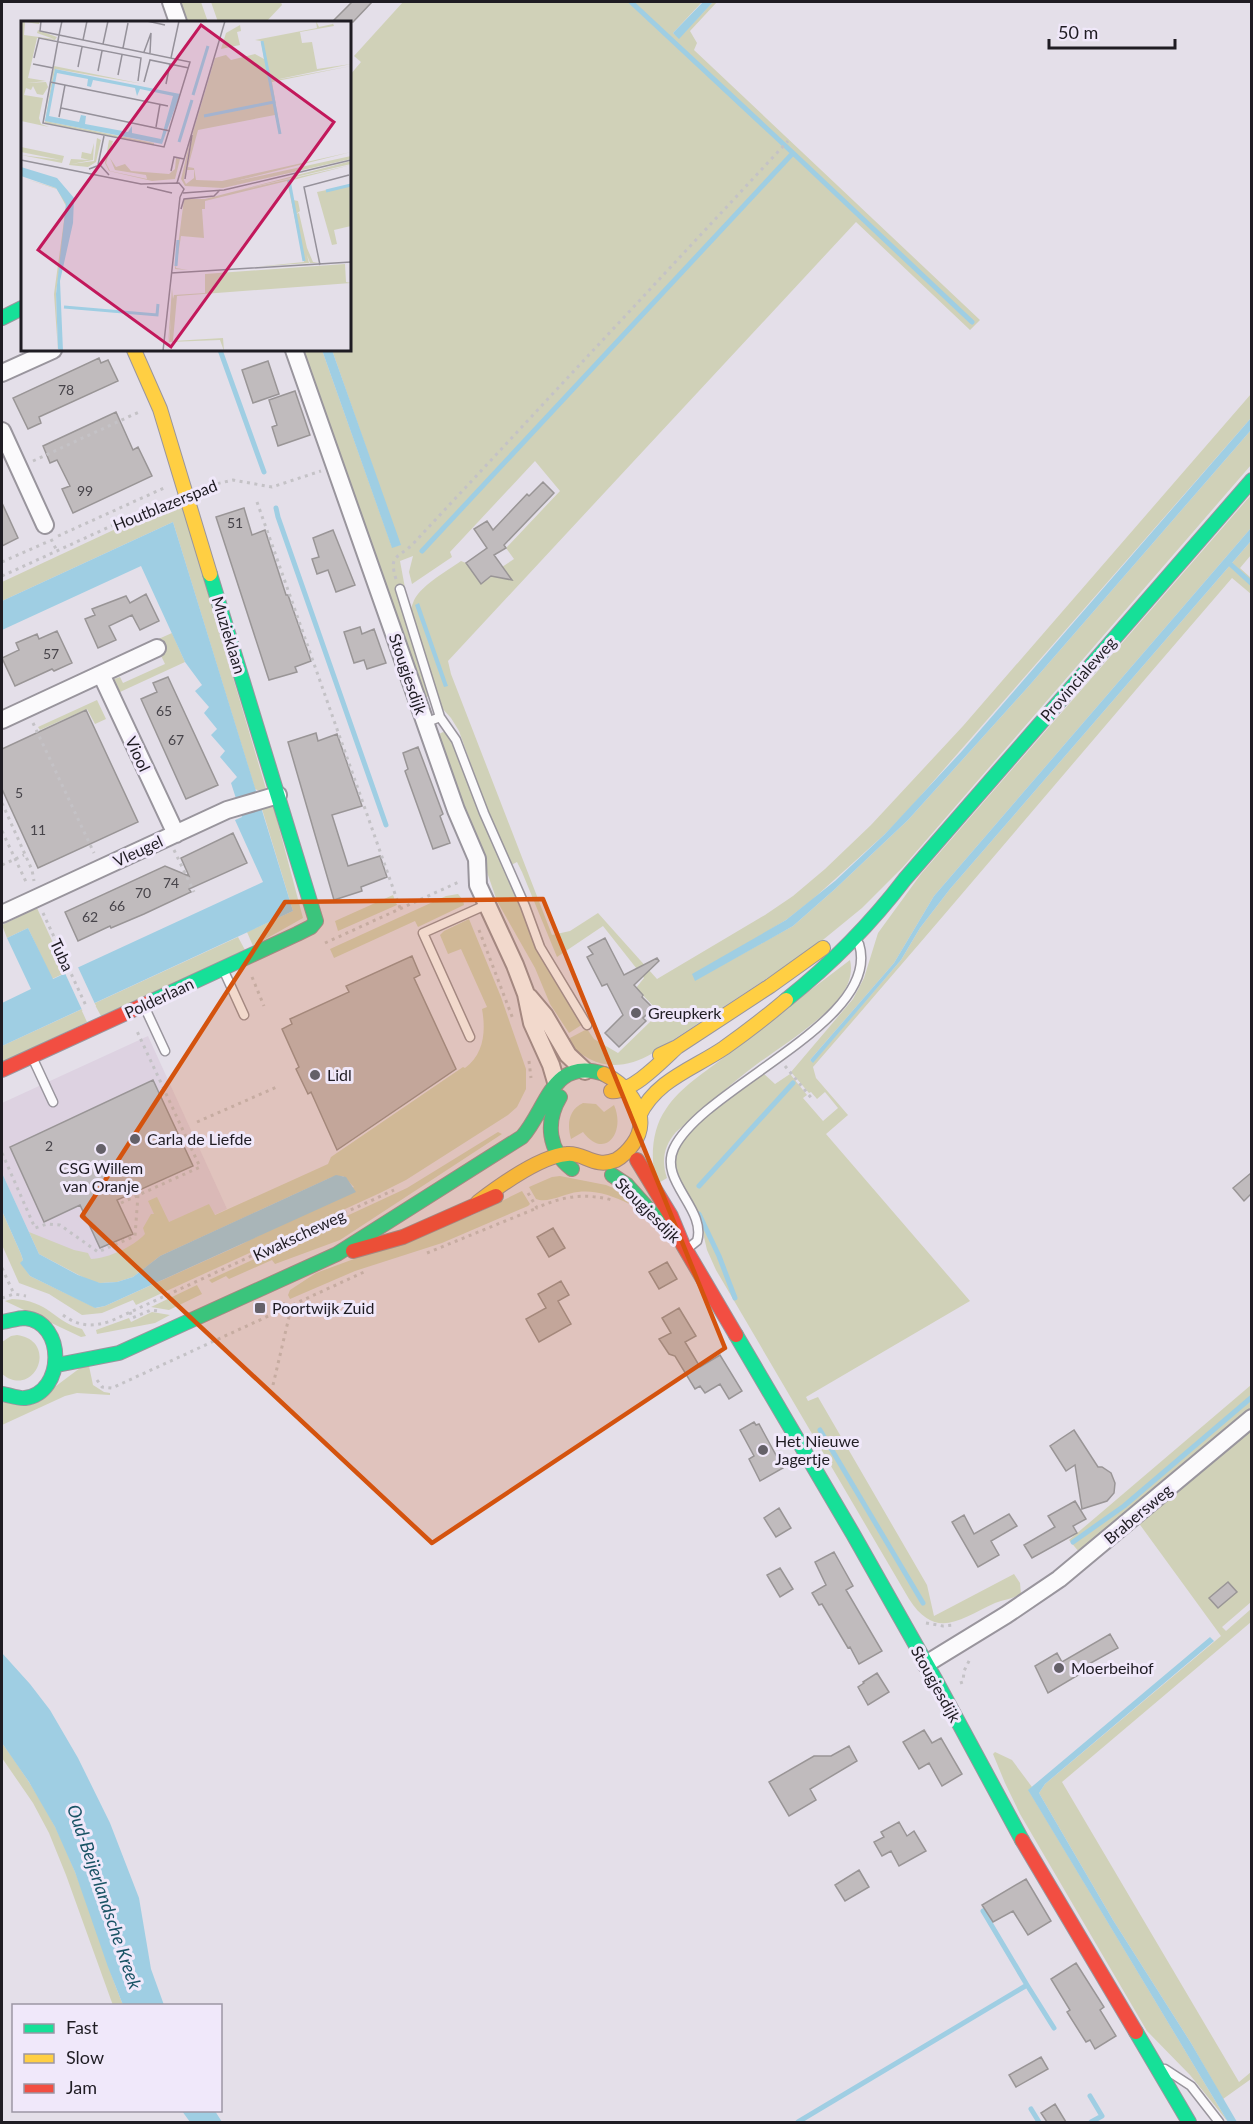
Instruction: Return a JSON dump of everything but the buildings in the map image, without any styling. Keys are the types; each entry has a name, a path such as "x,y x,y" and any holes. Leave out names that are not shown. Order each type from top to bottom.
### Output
{"main road":[{"path":"2,318 21,308"},
{"name":"Muzieklaan","path":"134,351 158,404 184,486 315,915 315,923"},
{"name":"Provincialeweg","path":"637,1160 646,1145 654,1112 661,1101 711,1056 807,984 855,938 886,905 905,879 1251,480"},
{"name":"Provincialeweg","path":"614,1078 624,1077 677,1047 816,954 905,879"},
{"name":"Polderlaan","path":"2,1070 297,934 315,923"},
{"name":"Provincialeweg","path":"626,1088 660,1064 677,1047"},
{"name":"Provincialeweg","path":"639,1116 643,1104 651,1094 684,1070 711,1056"},
{"path":"559,1089 579,1081 600,1072 614,1078 626,1088 635,1101 639,1116 637,1133 632,1146 621,1157 602,1163 574,1154 564,1161 553,1143 550,1124 559,1089 569,1074 579,1081 617,1092 626,1088"},
{"name":"Kwakscheweg","path":"57,1365 114,1355 338,1254 522,1137 532,1126 545,1097 559,1089"},
{"name":"Stougjesdijk","path":"632,1146 637,1160 669,1210 685,1247 926,1664 998,1799 1189,2122"},
{"path":"599,1175 628,1168 637,1160"},
{"name":"Kwakscheweg","path":"338,1254 390,1242 430,1226 560,1166 564,1161"},
{"name":"Stougjesdijk","path":"564,1161 627,1185 662,1226 685,1247"},
{"path":"2,1304 5,1321 23,1319 37,1323 48,1332 55,1344 57,1365 48,1384 38,1393 24,1397 10,1397 2,1394"},
{"name":"Kwakscheweg","path":"117,1338 157,1335"},
{"path":"55,1344 71,1343"}],"street":[{"path":"171,2 178,21"},
{"path":"2,373 51,351"},
{"name":"Stougjesdijk","path":"294,351 335,466 432,720 456,810 476,857 478,885 526,994 532,1023 559,1089"},
{"path":"2,431 45,525"},
{"path":"2,720 157,648"},
{"name":"Viool","path":"101,674 172,835"},
{"name":"Vleugel","path":"2,914 236,807 278,795"},
{"name":"Stougjesdijk","path":"526,994 545,1016 568,1055 579,1081"},
{"name":"Brabersweg","path":"926,1664 1014,1610 1059,1579 1251,1418"}],"lane":[{"path":"400,590 432,720 456,740 540,947 587,1024"},
{"path":"471,1037 423,933 488,904"},
{"path":"685,1247 697,1241 699,1231 671,1170 670,1161 673,1149 680,1138 702,1116 822,1022 846,998 856,982 861,966 860,950 855,938"},
{"path":"223,968 244,1015"},
{"path":"144,1005 165,1051"},
{"path":"32,1056 53,1102"},
{"path":"1153,2062 1191,2086 1219,2122"}],"path":[{"path":"400,590 392,567 395,557 412,545 788,141"},
{"path":"18,468 158,404"},
{"name":"Houtblazerspad","path":"2,562 184,486 233,480 267,487 276,486 335,466"},
{"name":"Houtblazerspad","path":"2,576 184,486"},
{"path":"257,501 400,908"},
{"path":"320,697 326,696"},
{"path":"36,730 92,850"},
{"name":"Tuba","path":"2,803 32,870 36,898"},
{"name":"Tuba","path":"2,831 89,1012"},
{"path":"172,835 194,892"},
{"path":"2,865 25,855"},
{"path":"472,911 516,1026"},
{"path":"251,976 264,1006"},
{"path":"122,1203 200,1167 136,1029"},
{"path":"778,1057 813,1100"},
{"path":"528,1059 531,1082"},
{"path":"197,1122 277,1087"},
{"path":"2,1153 35,1228 51,1224 60,1225 98,1252 135,1236 138,1195"},
{"name":"Kwakscheweg","path":"89,1326 106,1323 120,1317 401,1186"},
{"path":"426,1253 537,1208"},
{"path":"2,1268 14,1294 2,1298"},
{"path":"201,1346 366,1271"},
{"path":"273,1385 290,1317"},
{"path":"942,1693 963,1682 965,1667 976,1652"}],"highlighted area":[{"path":"543,899 725,1348 432,1543 82,1216 285,902"}],"shaded area":[{"name":"CSG Willem van Oranje","path":"148,1036 227,1209 214,1215 209,1205 147,1267 39,1254 2,1173 2,1103"}],"green space":[{"path":"180,2 201,2 208,21 188,21"},
{"path":"211,2 281,2 282,5 267,21 218,21"},
{"path":"403,2 702,2 673,33 679,38 713,2 717,2 690,31 697,43 694,50 980,320 970,330 856,222 448,661 451,674 552,935 570,931 598,913 657,979 793,896 871,825 963,726 1251,394 1251,418 910,808 885,834 813,899 786,920 743,946 695,980 793,926 908,820 1028,687 1251,430 1251,465 903,867 862,908 813,948 653,1053 629,1063 618,1065 596,1062 576,1050 566,1040 587,1029 594,1039 618,1053 652,1020 650,1015 656,1009 636,988 644,978 603,926 557,957 517,862 511,865 482,796 459,731 440,706 412,613 413,603 421,591 461,561 466,563 481,584 495,574 499,578 504,575 502,567 514,559 506,548 560,491 535,461 450,552 452,557 412,584 409,572 413,556 400,561 405,588 397,591 429,696 426,697 303,351 322,351 392,547 400,545 332,351 351,351 351,74 361,62 354,56"},
{"path":"1251,495 1251,528 934,896 894,963 810,1060 813,1062 901,960 920,928 950,889 1251,541 1251,555 1240,568 1251,578 1251,594 1232,578 813,1067 816,1078 848,1115 826,1134 970,1301 806,1397 808,1401 818,1397 927,1585 934,1616 1014,1574 1020,1583 1021,1594 1018,1596 995,1603 960,1620 939,1623 929,1620 919,1612 909,1599 716,1270 707,1250 701,1224 676,1174 675,1157 683,1141 703,1119 763,1073 775,1084 790,1074 807,1095 803,1098 823,1121 838,1108 825,1092 817,1099 811,1092 809,1093 791,1072 853,999 864,978 878,933 921,874"},
{"path":"180,499 266,789 262,792 255,789 173,522 2,601 2,582"},
{"path":"172,633 185,662 120,692 114,679 120,677 123,683 165,664 154,641"},
{"path":"97,700 106,719 95,724 87,709 40,730 38,727"},
{"path":"443,732 452,741 536,948 583,1024 569,1033 550,1004 535,968 497,901 439,734"},
{"path":"273,805 303,918 253,946 247,932 293,911 262,809"},
{"path":"458,894 464,905 418,927 415,921 334,958 330,949 446,896"},
{"path":"393,895 397,905 338,931 335,921"},
{"path":"37,908 65,969 65,973 52,979 28,928 7,938 2,925"},
{"path":"469,919 501,997 526,1069 526,1089 517,1107 508,1115 406,1180 136,1305 133,1300 102,1313 82,1315 49,1294 19,1283 2,1245 2,1211 21,1254 23,1260 21,1263 30,1276 96,1308 240,1245 354,1187 343,1176 332,1177 160,1256 133,1277 117,1282 90,1281 39,1254 29,1232 74,1250 88,1253 91,1259 113,1254 134,1243 145,1234 143,1228 151,1214 154,1214 148,1201 157,1197 169,1222 209,1204 215,1215 328,1164 331,1157 463,1067 465,1068 480,1049 484,1026 482,1009 487,1007 461,949 448,954 440,935"},
{"path":"238,937 245,950 101,1016 95,1005 82,1011 87,1022 2,1062 2,1046"},
{"path":"850,960 851,973 847,986 825,1013 747,1072 676,1132 665,1153 664,1165 667,1178 657,1184 653,1166 653,1146 657,1126 672,1101 694,1080"},
{"path":"583,1103 596,1104 604,1112 614,1105 617,1125 611,1140 599,1144 583,1132 571,1139 570,1118 574,1110"},
{"path":"498,1132 502,1134 340,1240 275,1264 272,1260 229,1279 226,1276 212,1283 209,1280 407,1188"},
{"path":"560,1176 606,1185 618,1190 629,1204 611,1196 591,1192 573,1193 546,1200 536,1199 529,1187"},
{"path":"522,1191 530,1204 528,1206 442,1243 355,1271 290,1299 288,1295 290,1290 316,1273 473,1215"},
{"path":"197,1285 202,1294 169,1310 151,1307"},
{"path":"24,1300 43,1307 64,1322 82,1329 86,1336 81,1337 5,1301"},
{"path":"152,1312 170,1315 155,1323 97,1334 96,1330 129,1318 131,1322"},
{"path":"17,1335 30,1339 37,1347 40,1357 38,1366 32,1375 24,1380 14,1380 2,1374 2,1342"},
{"path":"89,1366 93,1385 110,1395 77,1393 65,1396 2,1425 2,1403 56,1386 80,1368"},
{"path":"1251,1385 1251,1409 1080,1553 1069,1540"},
{"path":"1251,1426 1251,1602 1222,1627 1226,1631 1251,1609 1251,1622 1062,1782 1239,2082 1251,2072 1251,2079 1223,2099 1191,2043 1113,1920 1039,1793 1045,1784 1221,1636 1138,1522"},
{"path":"2,1743 22,1771 57,1830 85,1898 123,2004 113,2004 49,1833 33,1803 2,1758"},
{"path":"995,1752 1012,1760 1032,1787 1029,1791 1228,2122 1190,2075 1147,2031 1020,1814 993,1754"}],"water":[{"path":"703,2 713,2 679,39 673,33"},
{"path":"322,351 332,351 401,545 392,548"},
{"path":"1251,418 1251,430 1028,687 908,820 793,926 695,981 692,974 786,920 835,881 885,834 962,751"},
{"path":"173,522 293,911 2,1046 2,1003 31,989 7,938 28,928 53,979 263,882 235,820 242,817 231,783 237,777 220,757 225,751 211,735 217,729 204,713 209,707 195,691 202,685 185,662 141,566 2,630 2,601"},
{"path":"1251,528 1251,541 950,889 920,928 901,960 813,1063 810,1060 894,963 934,896"},
{"path":"419,603 448,686 444,687 415,605"},
{"path":"2,1173 39,1254 78,1275 100,1283 117,1282 133,1277 160,1256 336,1175 346,1177 356,1192 105,1306 95,1308 30,1276 20,1263 23,1260 21,1254 2,1211"},
{"path":"1210,1637 1214,1641 1045,1784 1039,1793 1113,1920 1191,2043 1237,2122 1228,2122 1028,1790"},
{"name":"Oud-Beijerlandsche Kreek","path":"2,1653 50,1710 78,1758 110,1823 139,1898 151,1969 164,2004 123,2004 75,1872 55,1827 29,1782 2,1743"},
{"path":"183,2112 216,2112 222,2122 190,2122"}],"pier":[{"path":"77,965 96,1006 83,1012 64,971"}],"waterway":[{"path":"422,551 793,153 631,2"},
{"path":"793,153 972,322"},
{"path":"220,351 264,472"},
{"path":"276,508 386,825"},
{"path":"1228,562 1252,584"},
{"path":"699,1186 793,1083"},
{"path":"699,1214 719,1256 735,1298"},
{"path":"1073,1542 1124,1506 1252,1397"},
{"path":"820,1430 923,1603"},
{"path":"798,2122 1027,1985 983,1911"},
{"path":"1027,1985 1054,2028"},
{"path":"1090,2096 1102,2116 1091,2122"},
{"path":"1031,2109 1039,2122"}],"traffic: fast":[{"path":"2,318 21,308"},
{"path":"786,1000 819,972 864,928 1252,480"},
{"path":"150,1002 297,934 311,927 316,921 210,574"},
{"path":"57,1365 119,1353 337,1254 522,1137 553,1088 562,1079 573,1072 587,1070 604,1074"},
{"path":"560,1097 552,1116 551,1136 558,1154 572,1169"},
{"path":"612,1175 627,1185 668,1231"},
{"path":"2,1322 19,1318 38,1322 48,1331 54,1344 55,1358 48,1384 38,1393 25,1398 2,1394"},
{"path":"736,1335 853,1534 1022,1840"},
{"path":"1136,2032 1189,2122"}],"traffic: slow":[{"path":"134,351 160,409 210,574"},
{"path":"660,1055 677,1047 770,986 823,948"},
{"path":"639,1116 646,1104 665,1084 724,1048 786,1000"},
{"path":"611,1091 619,1091 637,1082 677,1047"},
{"path":"478,1202 545,1160 573,1154 601,1163 616,1160 627,1151 639,1134 639,1113 635,1103 622,1086 604,1074"}],"traffic: jam":[{"path":"2,1070 150,1002"},
{"path":"637,1160 671,1216 683,1245 736,1335"},
{"path":"353,1251 403,1237 496,1196"},
{"path":"1022,1840 1136,2032"}],"place":[{"name":"Greupkerk","path":"636,1013"},
{"name":"Lidl","path":"315,1075"},
{"name":"Carla de Liefde","path":"135,1139"},
{"name":"CSG Willem van Oranje","path":"101,1149"},
{"name":"Poortwijk Zuid","path":"260,1308"},
{"name":"Het Nieuwe Jagertje","path":"763,1450"},
{"name":"Moerbeihof","path":"1059,1668"}]}
